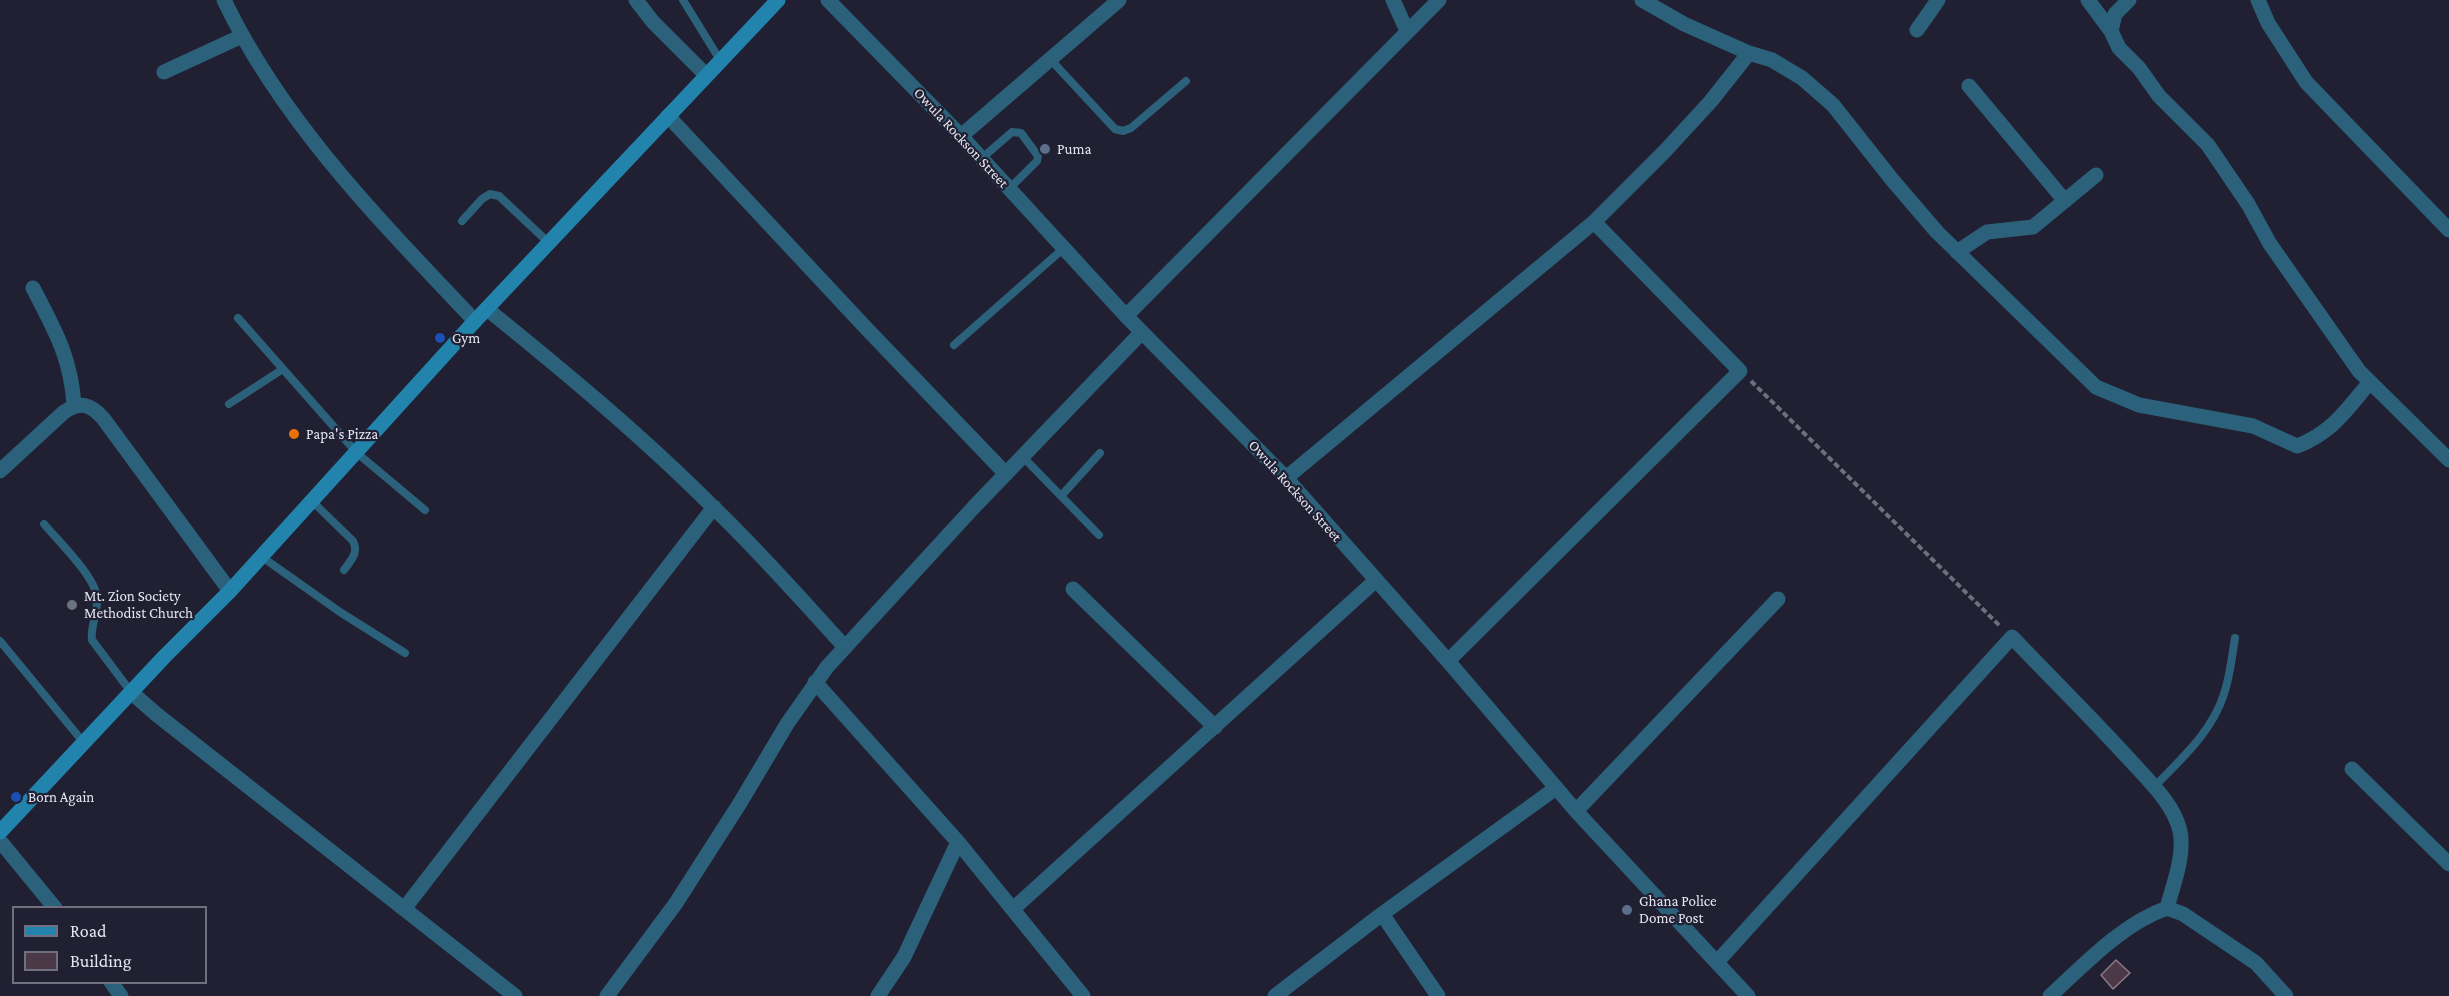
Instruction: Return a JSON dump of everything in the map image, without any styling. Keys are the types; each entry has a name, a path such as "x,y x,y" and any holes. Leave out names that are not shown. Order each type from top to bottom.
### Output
{"main road":[{"path":"0,832 131,692 230,591 475,321 778,0"}],"street":[{"path":"224,0 260,66 342,177 475,321"},
{"path":"636,0 706,75"},
{"name":"Owula Rockson Street","path":"828,0 962,136 1126,316 1286,478 1448,661 1576,811 1748,996"},
{"path":"962,136 1119,0"},
{"path":"1393,0 1407,31"},
{"path":"1126,316 1439,0"},
{"path":"1642,0 1684,24 1749,53 1772,60 1802,78 1833,105 1894,183 1957,252 2096,387 2139,405 2253,426 2297,446 2316,439 2338,420 2370,382"},
{"path":"1917,30 1938,0"},
{"path":"2088,0 2111,31 2120,48 2139,68 2159,96 2208,145 2248,204 2270,244 2359,370 2449,460"},
{"path":"2111,31 2115,14 2129,0"},
{"path":"2258,0 2268,23 2306,82 2449,230"},
{"path":"164,72 242,36"},
{"path":"1286,478 1594,222 1711,101 1749,53"},
{"path":"1969,86 2064,201"},
{"path":"668,116 1006,474"},
{"path":"1957,252 1987,232 2032,226 2096,176"},
{"path":"1448,661 1740,371 1594,222"},
{"path":"33,288 66,356 72,379 74,405"},
{"path":"487,309 583,386 714,507 844,646"},
{"path":"607,996 676,903 787,724 815,682 844,646 1142,332"},
{"path":"0,471 64,411 74,405 84,404 94,409 103,418 230,591"},
{"path":"404,909 714,507"},
{"path":"1013,909 1375,581"},
{"path":"1073,589 1215,727"},
{"path":"1576,811 1778,599"},
{"path":"1717,962 2012,637 2101,728 2154,787 2175,817 2180,832 2181,850 2168,908"},
{"path":"815,682 958,842 1083,996"},
{"path":"131,692 515,996"},
{"path":"2352,769 2449,864"},
{"path":"1275,996 1382,914 1556,788"},
{"path":"0,841 53,906"},
{"path":"878,996 904,957 958,842"},
{"path":"2050,996 2108,944 2152,914 2168,908 2183,914 2256,963 2286,996"},
{"path":"1382,914 1438,996"}],"lane":[{"path":"683,0 720,60"},
{"path":"1050,59 1116,129 1123,131 1131,128 1186,81"},
{"path":"981,159 1012,132 1021,133 1038,156 1037,161 1009,189"},
{"path":"462,221 482,199 490,194 499,196 549,243"},
{"path":"954,345 1064,248"},
{"path":"238,318 357,453 425,510"},
{"path":"229,404 283,369"},
{"path":"1061,496 1100,453"},
{"path":"1022,456 1099,535"},
{"path":"313,501 353,542 356,548 356,553 344,570"},
{"path":"44,524 95,587 97,609 91,630 92,640 131,692"},
{"path":"261,557 339,612 405,652"},
{"path":"2154,787 2197,741 2213,720 2224,694 2235,638"},
{"path":"0,641 84,743"}],"path":[{"path":"1740,371 2012,637"}],"building":[{"path":"2116,960 2130,973 2113,989 2101,975"}],"place":[{"name":"Puma","path":"1045,149"},
{"name":"Gym","path":"440,338"},
{"name":"Papa's Pizza","path":"294,434"},
{"name":"Mt. Zion Society Methodist Church","path":"72,605"},
{"name":"Born Again","path":"16,797"},
{"name":"Ghana Police Dome Post","path":"1627,910"}]}
